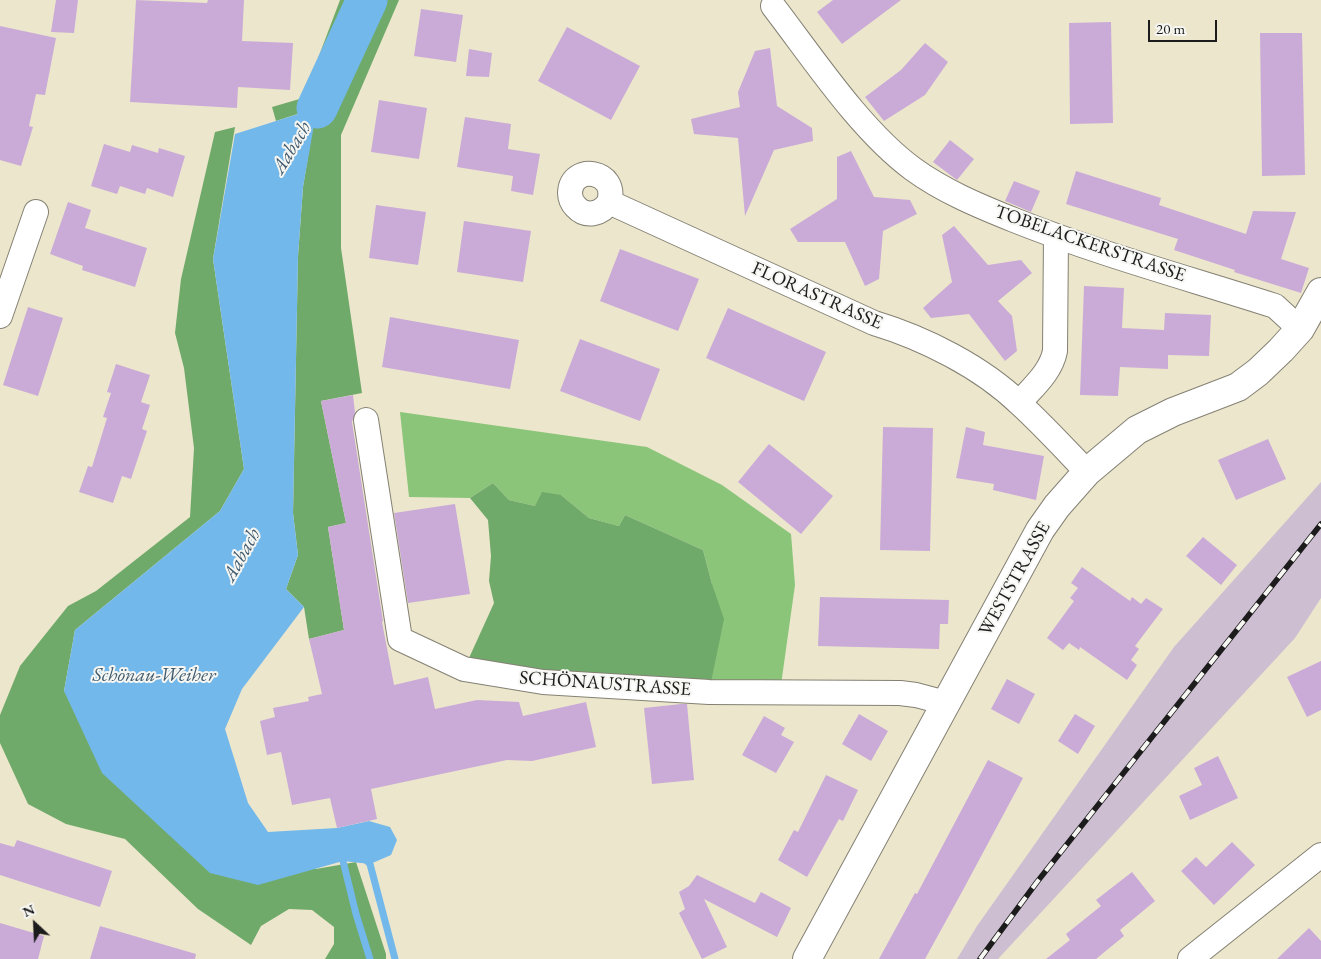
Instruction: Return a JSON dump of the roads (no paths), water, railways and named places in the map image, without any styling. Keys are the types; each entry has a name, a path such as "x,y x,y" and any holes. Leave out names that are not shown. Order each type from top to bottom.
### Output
{"main road":[{"name":"WESTSTRASSE","path":"807,959 1040,530 1057,506 1087,472 1137,430 1173,412 1238,387 1258,372 1300,329 1321,292"}],"street":[{"name":"TOBELACKERSTRASSE","path":"773,6 861,118 889,148 913,169 938,185 969,202 1056,237 1275,306 1300,329"},
{"name":"FLORASTRASSE","path":"609,202 874,323 902,331 926,342 979,373 1019,403 1087,472"},
{"path":"0,316 36,212"},
{"path":"1019,403 1053,362 1055,351 1056,237"},
{"name":"SCHÖNAUSTRASSE","path":"366,420 400,638 464,669 543,682 709,692 900,692 946,703"},
{"path":"1190,959 1321,855"}],"water":[{"name":"Schönau-Weiher","path":"317,108 303,187 298,256 293,513 298,555 286,589 304,607 242,689 225,729 248,803 268,832 337,828 369,821 390,827 397,840 391,855 370,864 343,861 258,885 210,873 102,773 64,691 75,630 220,511 244,469 213,259 235,134"}],"waterway":[{"name":"Aabach","path":"317,108 367,0"},
{"name":"Aabach","path":"365,859 370,864 395,959"},
{"name":"Aabach","path":"343,861 356,914 370,959"}],"railway":[{"path":"980,959 1037,882 1321,524"}]}
